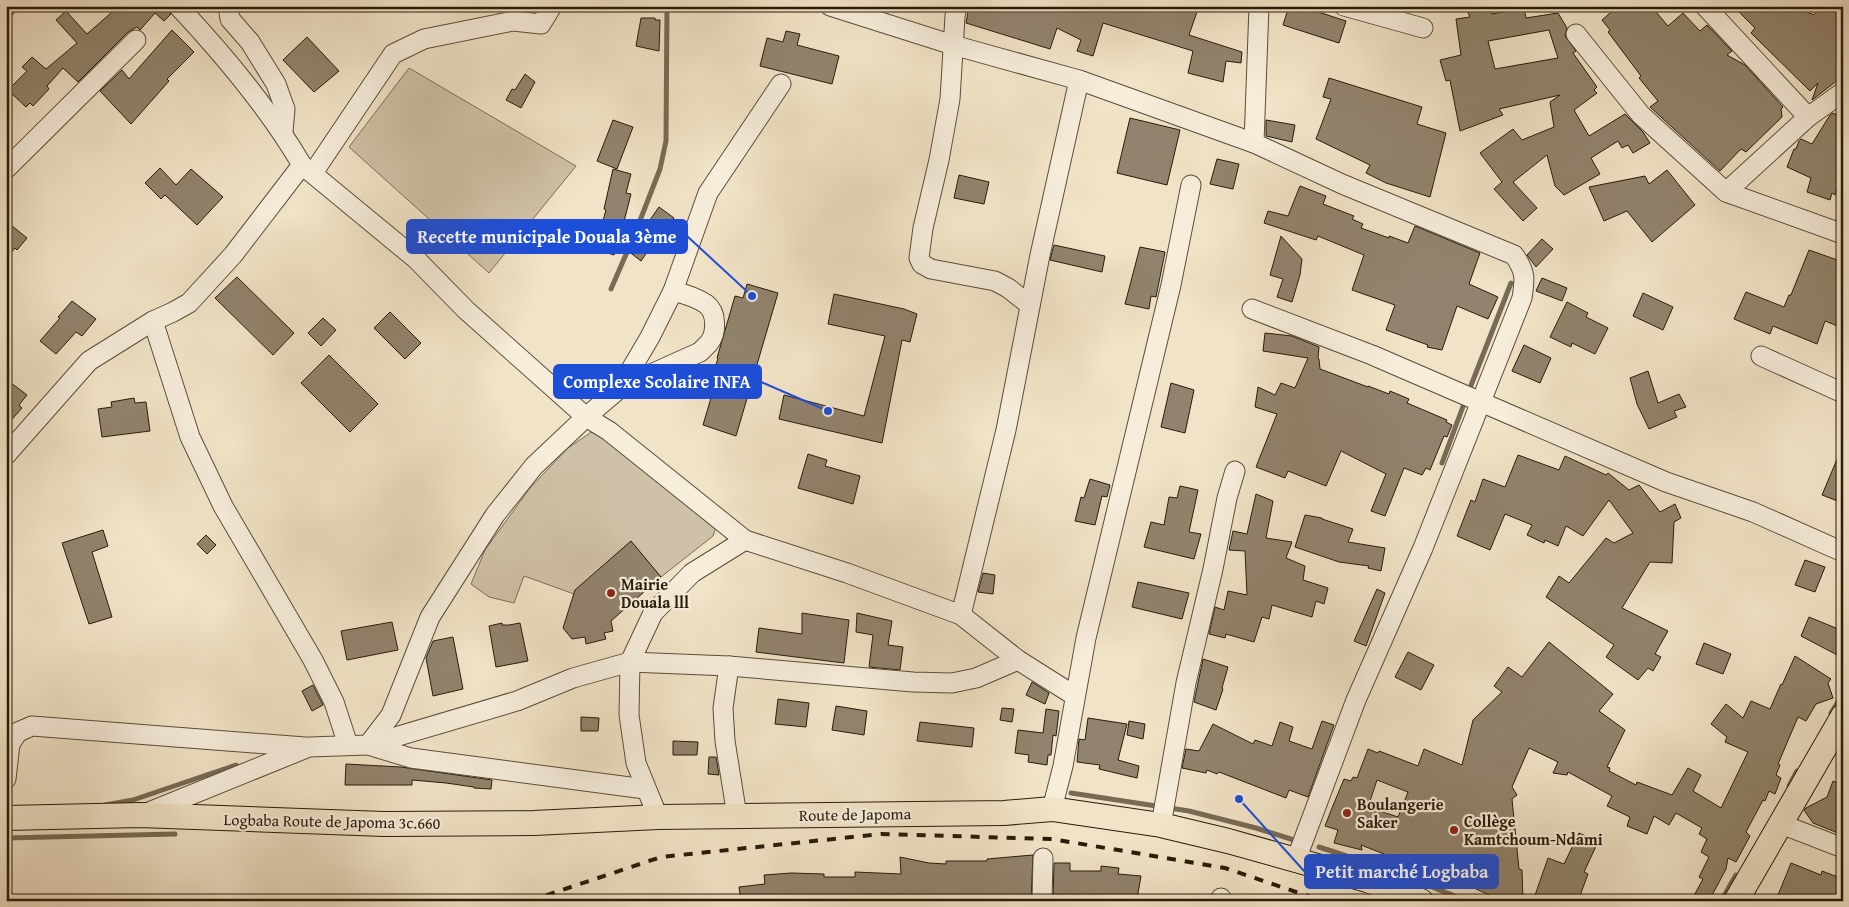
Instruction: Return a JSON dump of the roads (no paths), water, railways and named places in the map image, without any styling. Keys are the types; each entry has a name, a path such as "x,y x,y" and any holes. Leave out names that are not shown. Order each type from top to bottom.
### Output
{"main road":[{"path":"1736,901 1841,721"},
{"name":"Route de Japoma","path":"658,817 1004,813 1052,809 1161,825 1228,841 1366,880 1421,901"},
{"name":"Logbaba Route de Japoma 3c.660","path":"6,818 140,815 384,824 534,823 658,817"}],"street":[{"path":"178,6 210,40 283,132 307,169 416,259 466,310 586,417 609,431 745,540 847,573 961,615 1018,660 1076,696"},
{"path":"228,6 230,18 250,42 276,84 285,109 283,132"},
{"path":"6,455 89,360 153,320 189,303 307,169 393,54 424,39 513,21 541,24 552,6"},
{"path":"830,6 953,45 1080,80 1254,142 1342,184 1514,255 1521,264 1525,277 1522,298 1423,548 1356,700 1296,860"},
{"path":"957,6 954,16 950,99 939,160 923,228 919,258 922,264 931,269 995,281 1008,288 1030,305"},
{"path":"1254,142 1259,6"},
{"path":"1344,6 1423,28"},
{"path":"1705,6 1808,117"},
{"path":"1576,34 1641,115 1726,192 1843,234"},
{"path":"6,169 136,40"},
{"path":"961,615 1006,430 1030,305 1080,80"},
{"path":"620,388 650,338 673,291 708,193 781,84"},
{"path":"1726,192 1808,117 1843,92"},
{"path":"1052,809 1063,766 1086,638 1171,285 1191,185"},
{"path":"368,745 391,715 430,617 495,515 534,466 620,388 700,352 710,342 714,330 714,316 708,305 694,297 673,291"},
{"path":"1252,309 1372,355 1666,482 1753,512 1843,552"},
{"path":"153,320 190,436 223,506 313,660 334,702 348,745"},
{"path":"1761,356 1843,393"},
{"path":"1161,825 1186,683 1234,471"},
{"path":"658,817 636,763 629,715 630,662 653,614 692,573 745,540"},
{"path":"6,779 10,744 18,732 32,726 309,748 368,745 517,701 573,678 630,662 729,666 913,682 952,683 976,678 1018,660"},
{"path":"729,666 722,708 725,741 737,816"},
{"path":"368,745 412,758 646,789"},
{"path":"140,815 309,748"},
{"path":"1781,824 1843,848"},
{"path":"1042,901 1043,858"}],"waterway":[{"path":"611,289 660,169 666,141 667,6"},
{"path":"1470,388 1511,283"},
{"path":"1442,463 1465,401"},
{"path":"1831,713 1843,694"},
{"path":"105,805 133,800 236,765"},
{"path":"1789,786 1797,771"},
{"path":"1071,793 1189,811 1256,828 1297,841"},
{"path":"6,838 175,834"},
{"path":"1319,847 1393,872 1466,901"},
{"path":"1721,901 1736,875"}],"railway":[{"path":"529,901 661,857 881,834 1052,839 1225,868 1323,901"}],"place":[{"name":"Recette municipale Douala 3ème","path":"752,296"},
{"name":"Complexe Scolaire INFA","path":"828,411"},
{"name":"Mairie Douala lll","path":"611,593"},
{"name":"Petit marché Logbaba","path":"1239,799"},
{"name":"Boulangerie Saker","path":"1347,813"},
{"name":"Collège Kamtchoum-Ndami","path":"1454,830"}]}
